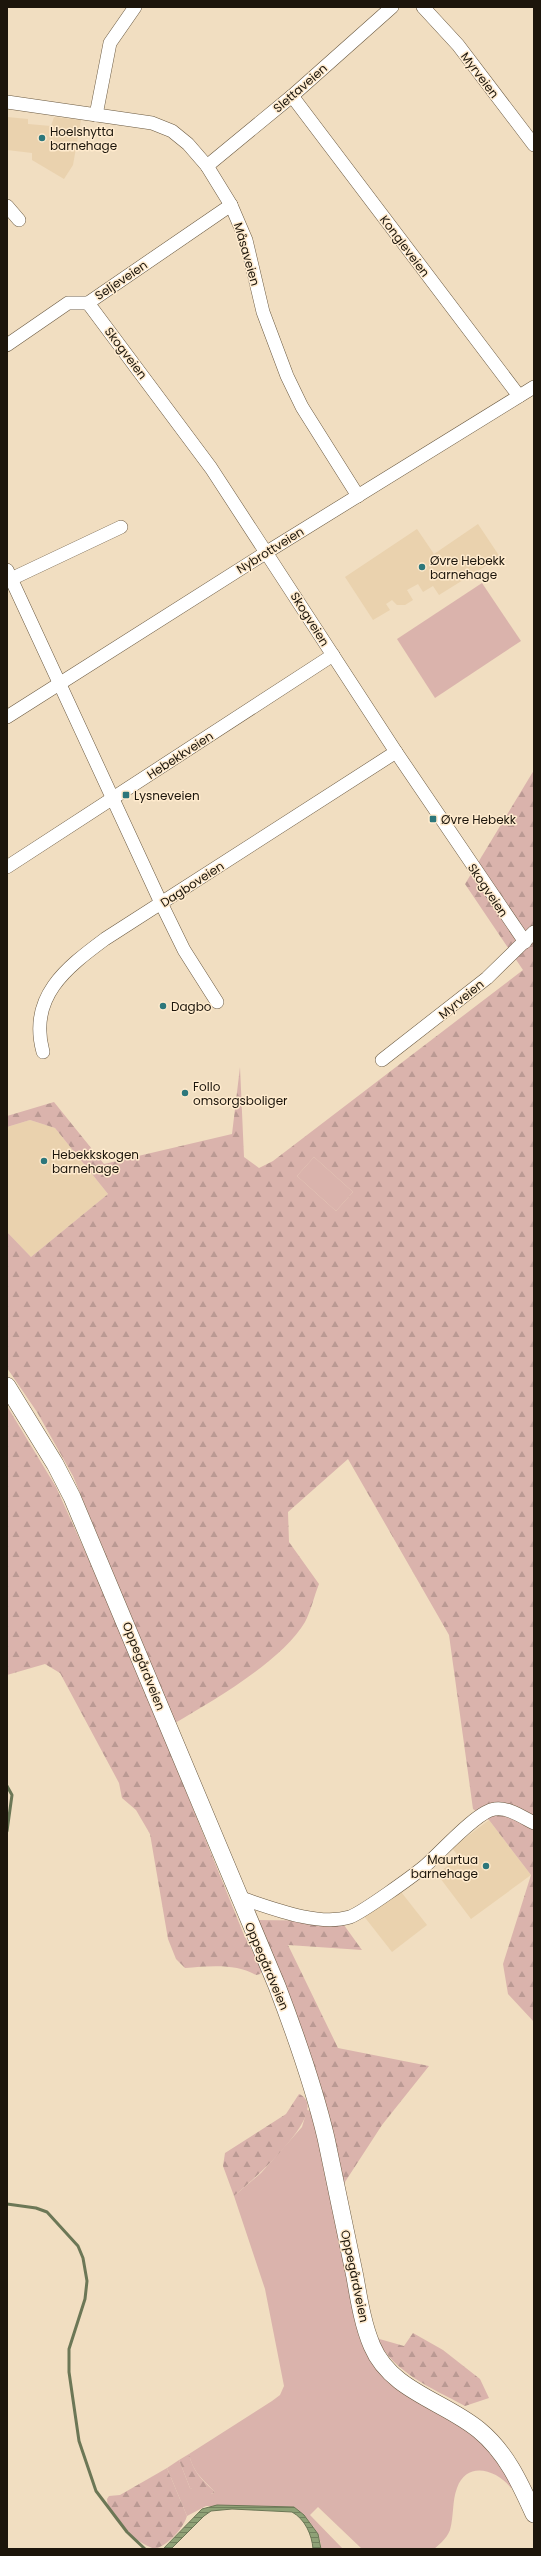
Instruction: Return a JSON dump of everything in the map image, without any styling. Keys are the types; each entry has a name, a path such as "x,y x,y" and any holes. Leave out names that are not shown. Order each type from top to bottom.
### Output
{"main road":[{"name":"Oppegårdveien","path":"7,1386 55,1464 72,1497 125,1620 238,1897 277,1986 309,2080 326,2138 363,2317 372,2346 381,2363 395,2378 470,2423 494,2444 515,2474 534,2514"}],"street":[{"path":"96,115 110,43 135,7"},
{"name":"Slettaveien","path":"207,166 292,96 392,7"},
{"name":"Myrveien","path":"423,7 466,56 534,145"},
{"name":"Kongleveien","path":"292,96 519,396"},
{"name":"Måsaveien","path":"7,102 152,123 172,131 188,144 207,166 231,205 246,240 263,312 287,376 302,407 358,496"},
{"name":"Seljeveien","path":"7,345 68,303 88,303 231,205"},
{"path":"7,206 19,220"},
{"name":"Skogveien","path":"88,303 211,468 396,752 525,942"},
{"name":"Nybrottveien","path":"7,717 267,552 534,387"},
{"path":"122,527 9,575 114,798 161,903 184,950 217,1002"},
{"name":"Hebekkveien","path":"7,867 333,654"},
{"name":"Dagboveien","path":"43,1052 39,1038 39,1021 44,1003 56,980 74,963 99,944 161,903 396,752"},
{"name":"Myrveien","path":"382,1060 482,983 534,932"},
{"path":"238,1897 285,1913 333,1919 350,1917 424,1867 481,1814 494,1809 505,1809 534,1822"}],"shaded area":[{"name":"Hoelshytta barnehage","path":"7,117 28,119 28,124 51,126 54,117 81,120 73,165 64,179 32,160 32,153 7,150"},
{"name":"Øvre Hebekk barnehage","path":"478,524 500,557 439,595 433,586 423,592 418,584 407,590 413,600 405,605 397,605 392,600 386,604 390,610 373,620 345,577 417,529 434,554"},
{"name":"Hebekkskogen barnehage","path":"30,1120 55,1128 108,1194 31,1257 7,1232 7,1127"},
{"name":"Maurtua barnehage","path":"489,1820 531,1875 471,1919 437,1874 459,1857 452,1848"},
{"name":"Maurtua barnehage","path":"398,1888 427,1925 392,1952 363,1915"},
{"path":"217,2505 294,2507 304,2515 318,2534 321,2549 313,2549 307,2528 301,2519 292,2512 232,2509 211,2511 171,2549 163,2549 202,2509"}],"green space":[{"path":"482,583 521,641 435,698 397,639"},
{"path":"534,770 534,2022 508,1994 503,1964 531,1875 489,1820 473,1809 449,1635 348,1459 288,1512 289,1542 319,1584 305,1622 294,1637 264,1665 209,1703 175,1723 73,1476 37,1412 7,1368 7,1232 31,1257 108,1194 55,1128 30,1120 7,1127 7,1116 54,1102 104,1164 232,1134 240,1067 244,1157 259,1168 273,1161 523,970 465,884","holes":["314,1157 353,1192 336,1211 297,1176"]},
{"path":"314,1157 353,1192 336,1211 297,1176"},
{"path":"7,1406 56,1487 84,1549 131,1655 244,1935 262,1970 260,1974 256,1975 248,1971 222,1966 185,1968 176,1959 168,1939 150,1834 136,1810 122,1798 119,1783 60,1673 45,1664 7,1675"},
{"path":"256,1920 341,1921 362,1950 288,1945 338,2048 429,2066 382,2125 343,2185"},
{"path":"299,2094 307,2103 306,2115 298,2130 270,2163 234,2196 223,2166 225,2153 286,2114"},
{"path":"307,2110 315,2112 366,2347 459,2422 495,2454 512,2486 511,2488 498,2476 490,2473 475,2471 468,2474 462,2479 455,2493 449,2533 434,2549 362,2549 318,2507 310,2515 343,2549 321,2549 321,2543 316,2531 308,2520 294,2507 206,2506 187,2516 167,2468 179,2460 190,2488 212,2494 215,2492 196,2471 189,2454 272,2401 280,2395 284,2386 265,2289 234,2196 261,2173 302,2127"},
{"path":"413,2333 443,2350 480,2379 489,2398 465,2406 427,2386 393,2361 376,2338 404,2346"},
{"path":"189,2454 196,2471 215,2492 212,2494 199,2493 190,2488 179,2460"},
{"path":"167,2468 187,2516 179,2531 165,2544 155,2549 140,2542 125,2530 112,2515 107,2499 109,2496 120,2495"}],"waterway":[{"path":"7,1786 12,1795 7,1831"},
{"path":"7,2204 36,2208 47,2212 78,2246 83,2258 87,2281 85,2299 69,2349 69,2372 79,2441 96,2491 127,2532 145,2549"}],"place":[{"name":"Hoelshytta barnehage","path":"42,138"},
{"name":"Øvre Hebekk barnehage","path":"422,567"},
{"name":"Lysneveien","path":"126,795"},
{"name":"Øvre Hebekk","path":"433,819"},
{"name":"Dagbo","path":"163,1006"},
{"name":"Follo omsorgsboliger","path":"185,1093"},
{"name":"Hebekkskogen barnehage","path":"44,1161"},
{"name":"Maurtua barnehage","path":"486,1866"}]}
